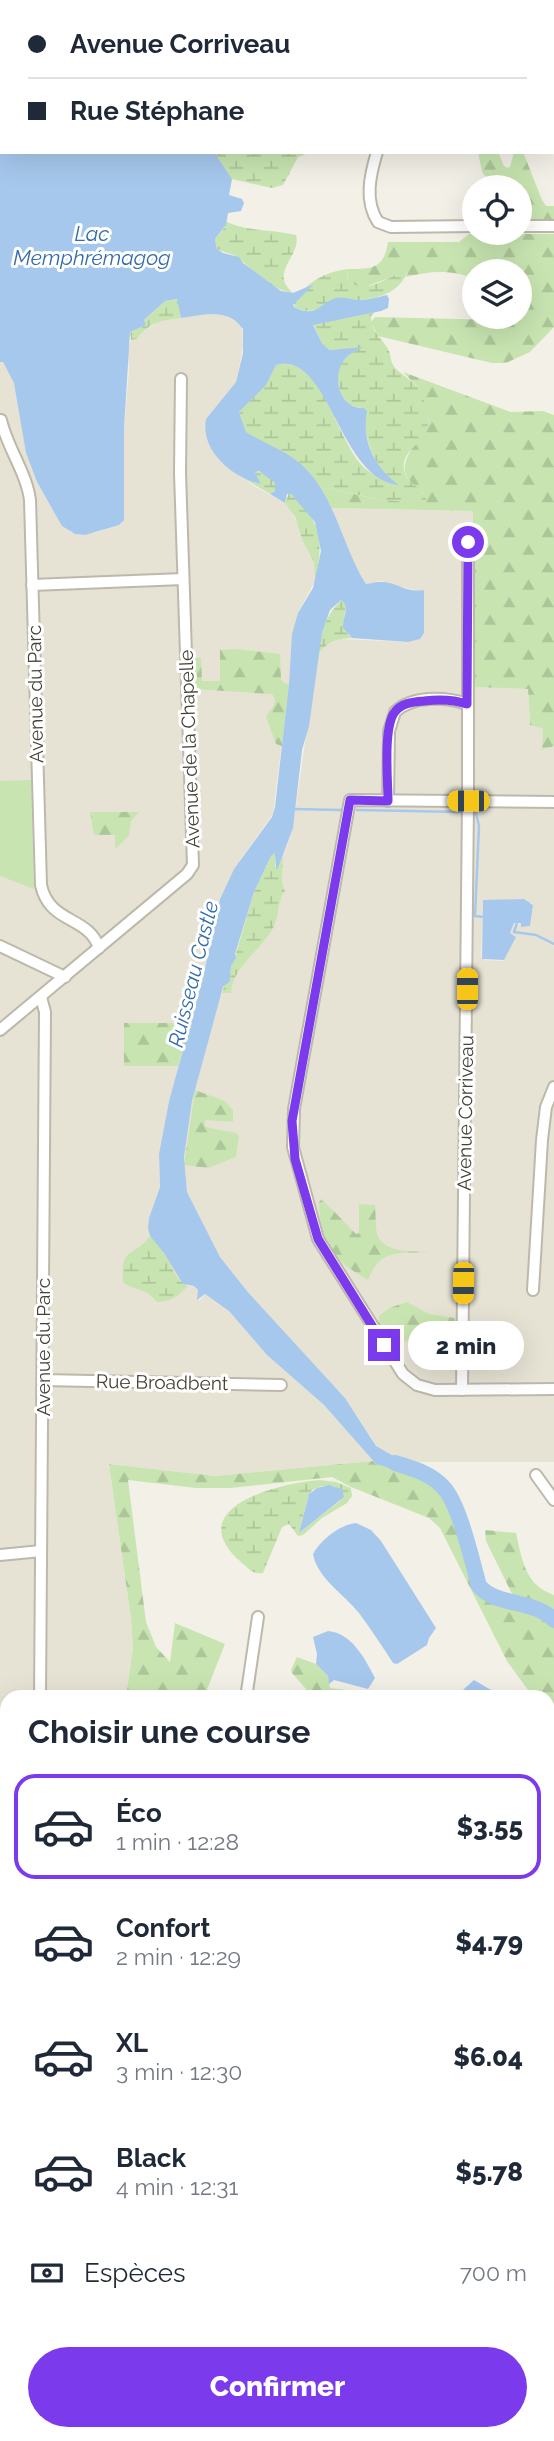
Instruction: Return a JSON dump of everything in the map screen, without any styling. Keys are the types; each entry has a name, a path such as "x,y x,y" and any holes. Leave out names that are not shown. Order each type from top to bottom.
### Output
{"street":[{"path":"376,154 369,196 378,222 391,227 462,226"},
{"path":"532,226 554,226"},
{"name":"Avenue de la Chapelle","path":"0,1030 190,872 194,865 179,443 181,379"},
{"name":"Avenue du Parc","path":"1,419 7,441 29,492 41,885 50,906 63,917 87,929 99,948"},
{"name":"Avenue Corriveau","path":"462,1390 468,542"},
{"path":"32,585 183,579"},
{"path":"388,801 389,731 395,712 413,702 443,699 467,704"},
{"path":"554,802 350,800 294,1109 292,1134 295,1159 314,1229 323,1249 403,1374 426,1388 554,1389"},
{"path":"0,946 65,977"},
{"name":"Avenue du Parc","path":"40,1690 45,1012 41,997"},
{"path":"533,1290 542,1140 546,1107 554,1087"},
{"name":"Rue Broadbent","path":"43,1380 281,1385"},
{"path":"536,1475 554,1500"},
{"path":"0,1555 41,1551"},
{"path":"247,1690 258,1617"}],"shaded area":[{"path":"216,313 226,314 242,327 243,347 236,382 206,419 206,433 217,457 226,466 290,508 314,563 315,581 298,613 273,814 234,869 220,899 203,978 169,1101 159,1154 160,1187 149,1218 188,1286 194,1286 198,1290 199,1301 205,1294 229,1311 267,1355 324,1405 373,1461 215,1476 109,1464 131,1619 133,1648 127,1690 0,1690 0,362 3,362 15,383 26,453 37,482 53,510 70,532 80,535 98,532 122,523 124,428 128,350 131,340 137,339 142,332 162,320"},
{"path":"331,508 473,511 472,687 528,689 530,725 543,729 543,750 554,746 554,1462 411,1462 377,1447 345,1398 247,1291 220,1257 187,1192 184,1157 192,1101 217,1007 222,993 230,993 234,976 284,893 283,855 290,838 296,806 317,658 325,645 340,639 408,642 418,591 380,581 366,584 352,559","holes":["483,902 532,903 530,925 514,923 510,933 515,936 503,961 485,960 481,957"]}],"green space":[{"path":"215,154 306,154 298,157 283,185 272,188 232,179"},
{"path":"478,154 499,154 507,168 510,167 513,154 524,154 542,200 546,206 554,206 554,221 532,221 532,175 484,175"},
{"path":"225,221 242,227 296,235 297,243 284,278 293,293 279,289 235,256 217,249 215,239 225,227"},
{"path":"532,234 554,234 554,327 530,352 506,363 492,363 378,336 371,322 375,317 462,319 462,329 532,329 532,259 462,259 462,275 440,272 406,277 408,271 365,287 348,282 347,269 375,266 383,258 388,242 459,242 462,240 462,245 532,245"},
{"path":"347,269 348,282 364,287 408,271 394,289 375,298 329,301 313,310 295,308 294,303 311,283 325,275"},
{"path":"178,299 181,318 156,323 137,339 131,340 130,332 146,325 143,321 165,301"},
{"path":"375,312 371,316 373,326 388,349 393,365 417,387 426,406 426,431 404,460 405,474 426,500 421,503 382,500 326,488 322,492 306,469 246,432 239,412 265,385 276,365 292,365 306,373 318,386 356,458 370,472 397,484 381,469 371,450 364,408 349,404 340,392 338,377 343,361 360,348 330,350 323,345 313,324"},
{"path":"403,372 511,412 543,411 554,415 554,746 542,750 543,729 530,725 528,689 472,687 473,511 331,508 322,492 326,488 382,500 424,494 408,478 405,467 409,453 429,420 416,385"},
{"path":"254,471 263,473 273,481 275,491 270,494 243,478 261,484"},
{"path":"289,493 308,512 318,532 319,555 315,581 314,563 295,517 285,503"},
{"path":"342,599 346,606 344,627 352,638 331,642 317,658 324,626"},
{"path":"220,650 280,654 281,679 289,684 282,746 276,744 266,717 274,703 272,694 192,689 192,658 201,658 202,681 220,681"},
{"path":"31,780 34,889 0,876 0,781"},
{"path":"90,812 139,812 131,821 129,836 115,849 115,835 94,835"},
{"path":"276,853 275,867 278,868 283,855 282,883 285,891 275,923 268,937 242,966 231,993 222,993 225,983 230,981 231,966 254,892 271,856"},
{"path":"124,1023 191,1023 178,1066 124,1066"},
{"path":"195,1090 225,1101 233,1110 233,1122 205,1120 205,1127 236,1133 239,1136 236,1157 208,1168 184,1165"},
{"path":"322,1199 356,1234 359,1233 359,1204 375,1205 377,1233 385,1245 399,1250 430,1252 400,1253 385,1257 373,1269 368,1280 337,1258 331,1249 322,1229 319,1202"},
{"path":"150,1236 163,1251 177,1276 188,1286 167,1301 157,1302 148,1293 123,1282 126,1257"},
{"path":"407,1302 429,1314 455,1318 456,1347 435,1331 420,1341 394,1342 379,1324 379,1316 389,1308"},
{"path":"373,1461 407,1474 413,1469 417,1470 432,1478 442,1486 454,1505 479,1586 486,1594 516,1602 486,1541 485,1530 516,1533 526,1570 537,1585 554,1595 554,1690 528,1690 507,1661 440,1528 429,1518 332,1477 231,1488 196,1488 128,1480 146,1622 156,1647 170,1662 175,1623 225,1644 207,1690 127,1690 133,1648 131,1619 109,1464 215,1476"},
{"path":"302,1482 336,1482 351,1488 352,1496 347,1503 322,1518 303,1535 298,1536 289,1524 282,1527 263,1573 253,1572 225,1543 221,1527 228,1513 260,1493","holes":["322,1486 335,1486 341,1500 299,1533 312,1490"]},
{"path":"297,1657 316,1664 328,1676 330,1688 347,1690 307,1690 291,1670"}],"water":[{"name":"Lac Memphrémagog","path":"0,154 215,154 232,179 229,195 242,199 244,203 241,211 228,213 226,225 215,239 217,249 239,257 243,263 281,291 293,293 314,284 293,305 303,311 314,310 339,298 362,300 387,295 389,299 388,308 381,311 313,325 323,345 330,350 363,347 348,356 340,367 340,391 349,403 367,411 366,433 372,453 383,470 399,485 378,478 362,462 323,395 309,377 294,366 276,365 266,385 239,412 246,432 292,457 316,481 366,584 384,582 409,590 424,590 424,633 420,639 408,642 352,638 343,628 346,609 344,603 341,600 330,610 322,633 309,726 302,750 293,828 278,868 276,869 275,853 254,892 236,958 231,966 230,981 223,987 192,1101 184,1157 187,1192 220,1257 247,1291 345,1398 376,1446 397,1458 411,1462 413,1469 407,1474 376,1464 324,1405 267,1355 229,1311 205,1294 197,1300 198,1290 194,1286 183,1284 150,1236 148,1228 160,1187 159,1154 169,1101 203,978 220,899 234,869 272,817 275,807 292,634 298,613 313,588 321,551 315,522 291,494 287,494 285,503 270,494 275,491 275,483 259,471 255,472 261,484 230,469 213,452 208,442 206,419 236,382 243,353 243,329 230,318 207,314 181,318 177,299 165,301 144,320 146,325 130,332 124,428 124,520 119,525 85,535 75,534 62,526 37,482 26,453 14,383 3,362 0,362"},
{"path":"524,899 533,905 530,926 521,927 521,923 514,923 510,933 516,937 504,960 482,959 483,900"},
{"path":"329,1485 342,1489 344,1497 299,1533 309,1494 317,1488"},
{"path":"356,1523 371,1530 381,1541 436,1628 427,1645 397,1664 393,1663 359,1613 320,1571 313,1554 331,1534"},
{"path":"328,1631 344,1637 362,1655 375,1678 368,1689 334,1680 329,1684 328,1676 316,1664 313,1637"},
{"path":"474,1680 491,1690 463,1690"}],"waterway":[{"path":"293,809 342,810"},
{"path":"357,810 461,812"},
{"path":"476,813 479,826 475,916 484,917"},
{"path":"517,923 514,932 536,935 554,944"},
{"name":"Ruisseau Castle","path":"395,1463 428,1475 450,1496 465,1534 479,1586 495,1597 536,1609 554,1620"}],"route":[{"path":"384,1345 318,1239 295,1159 292,1121 350,800 388,801 390,724 400,707 413,702 443,699 467,704 468,542"}]}
